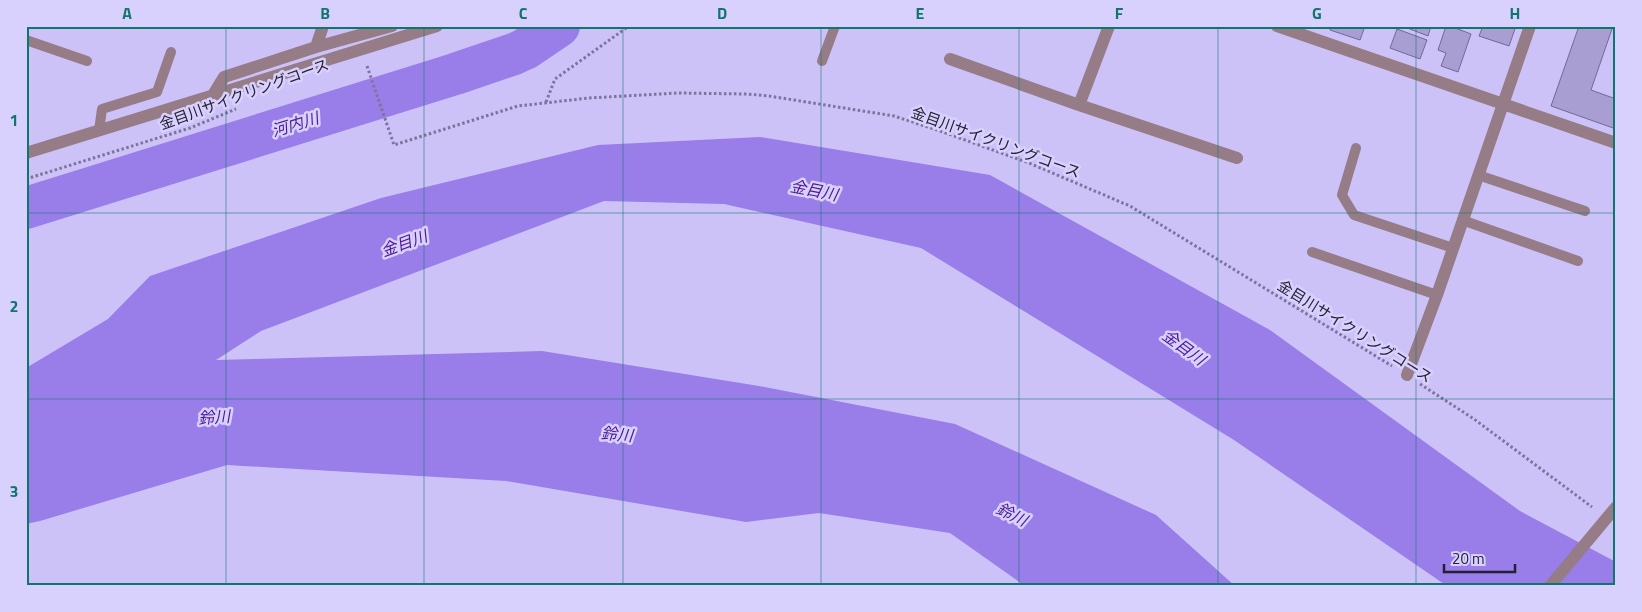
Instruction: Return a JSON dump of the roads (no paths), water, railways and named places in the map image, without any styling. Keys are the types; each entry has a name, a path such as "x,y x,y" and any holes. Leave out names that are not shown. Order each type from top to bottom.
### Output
{"street":[{"path":"316,47 322,26"},
{"path":"214,96 224,77 316,47 392,26"},
{"path":"26,154 437,26"},
{"path":"1079,105 1109,26"},
{"path":"1277,26 1616,144"},
{"path":"1407,375 1437,295 1530,26"},
{"path":"950,59 1237,158"},
{"path":"1550,586 1616,507"}],"lane":[{"path":"822,61 835,26"},
{"path":"26,40 86,61"},
{"path":"99,131 102,109 157,92 171,52"},
{"path":"1356,148 1342,195 1354,215 1453,248"},
{"path":"1478,175 1586,211"},
{"path":"1462,220 1578,261"},
{"path":"1312,252 1437,295"}],"water":[{"path":"760,137 990,175 1270,330 1520,511 1616,562 1616,586 1447,586 1234,440 921,248 724,204 604,201 261,331 216,360 542,351 759,386 955,424 1156,515 1235,586 1025,586 950,533 819,513 746,522 506,481 227,465 26,524 26,368 108,319 150,276 381,198 598,145"}],"waterway":[{"name":"河内川","path":"26,208 514,54 525,49 559,26"}],"water label":[{"name":"金目川","path":"814,190"},
{"name":"金目川","path":"404,243"},
{"name":"金目川","path":"1184,347"},
{"name":"鈴川","path":"214,417"},
{"name":"鈴川","path":"617,434"},
{"name":"鈴川","path":"1012,514"}]}
